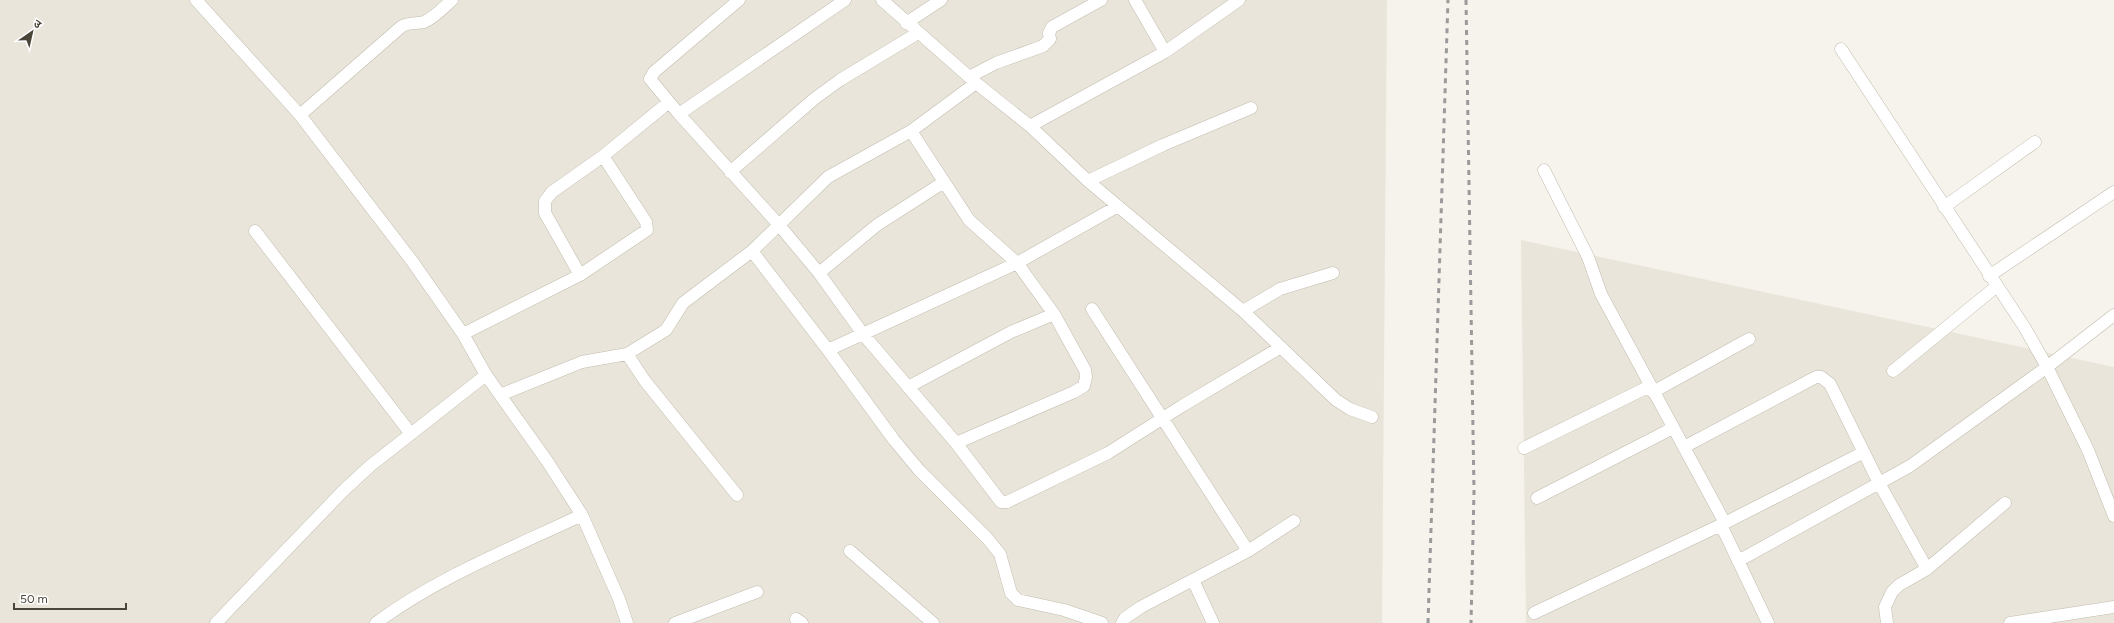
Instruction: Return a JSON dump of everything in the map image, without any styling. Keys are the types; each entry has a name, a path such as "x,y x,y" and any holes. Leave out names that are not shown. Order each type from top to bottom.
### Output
{"street":[{"path":"196,0 300,115 412,261 463,334 486,375 547,461 582,515 619,599 627,623"},
{"path":"300,115 402,26 409,22 425,22 452,0"},
{"path":"679,114 845,0"},
{"path":"882,0 906,23 1030,126 1088,181 1243,311 1336,400 1350,409 1372,417"},
{"path":"906,23 941,0"},
{"path":"500,395 582,362 627,354 666,330 683,303 752,252 828,177 911,130 996,63 1043,46 1050,39 1049,33 1052,27 1101,0"},
{"path":"1135,0 1165,52"},
{"path":"1030,126 1165,52 1239,0"},
{"path":"736,1 651,76 650,79 730,172 779,225 819,273 863,334 956,443 997,499 1004,503 1094,460 1282,347"},
{"path":"730,172 814,99 846,76 918,33"},
{"path":"1841,49 1989,276 2025,328 2047,367 2088,450 2114,516"},
{"path":"580,275 545,213 545,200 552,192 603,156 669,102"},
{"path":"1088,181 1163,145 1252,108"},
{"path":"911,130 969,220 1017,263 1054,314 1085,370 1086,377 1084,386 1074,392 956,443"},
{"path":"1944,207 2035,142"},
{"path":"463,334 580,275 643,234 648,226 603,156"},
{"path":"1544,170 1588,257 1601,294 1684,446 1723,524 1738,561 1768,623"},
{"path":"819,273 877,225 944,182"},
{"path":"1989,276 2114,192"},
{"path":"828,350 1017,263 1118,206"},
{"path":"255,231 411,434"},
{"path":"752,252 828,350 899,446 919,470 987,538 1000,554 1011,593 1018,600 1064,610 1102,623"},
{"path":"1243,311 1280,289 1333,273"},
{"path":"1894,371 1997,286"},
{"path":"1092,309 1248,551"},
{"path":"908,386 1011,332 1054,314"},
{"path":"1738,561 1880,483 1932,450 2047,367 2114,315"},
{"path":"1524,448 1652,389 1749,339"},
{"path":"627,354 645,381 737,495"},
{"path":"216,623 342,491 486,375"},
{"path":"1684,446 1816,377 1821,377 1830,384 1880,483 1927,569"},
{"path":"1537,498 1673,428"},
{"path":"1534,614 1723,524 1864,452"},
{"path":"1887,623 1885,607 1892,592 1927,569 2005,503"},
{"path":"376,623 440,583 582,515"},
{"path":"1122,623 1125,618 1141,607 1248,551 1294,521"},
{"path":"850,551 930,622"},
{"path":"1193,580 1213,623"},
{"path":"675,623 757,592"},
{"path":"2010,623 2114,607"}],"shaded area":[{"path":"0,0 1387,0 1382,623 0,623"},
{"path":"1521,240 2114,367 2114,623 1526,623"}],"railway":[{"path":"1428,623 1448,0"},
{"path":"1466,0 1474,491 1471,623"}]}
